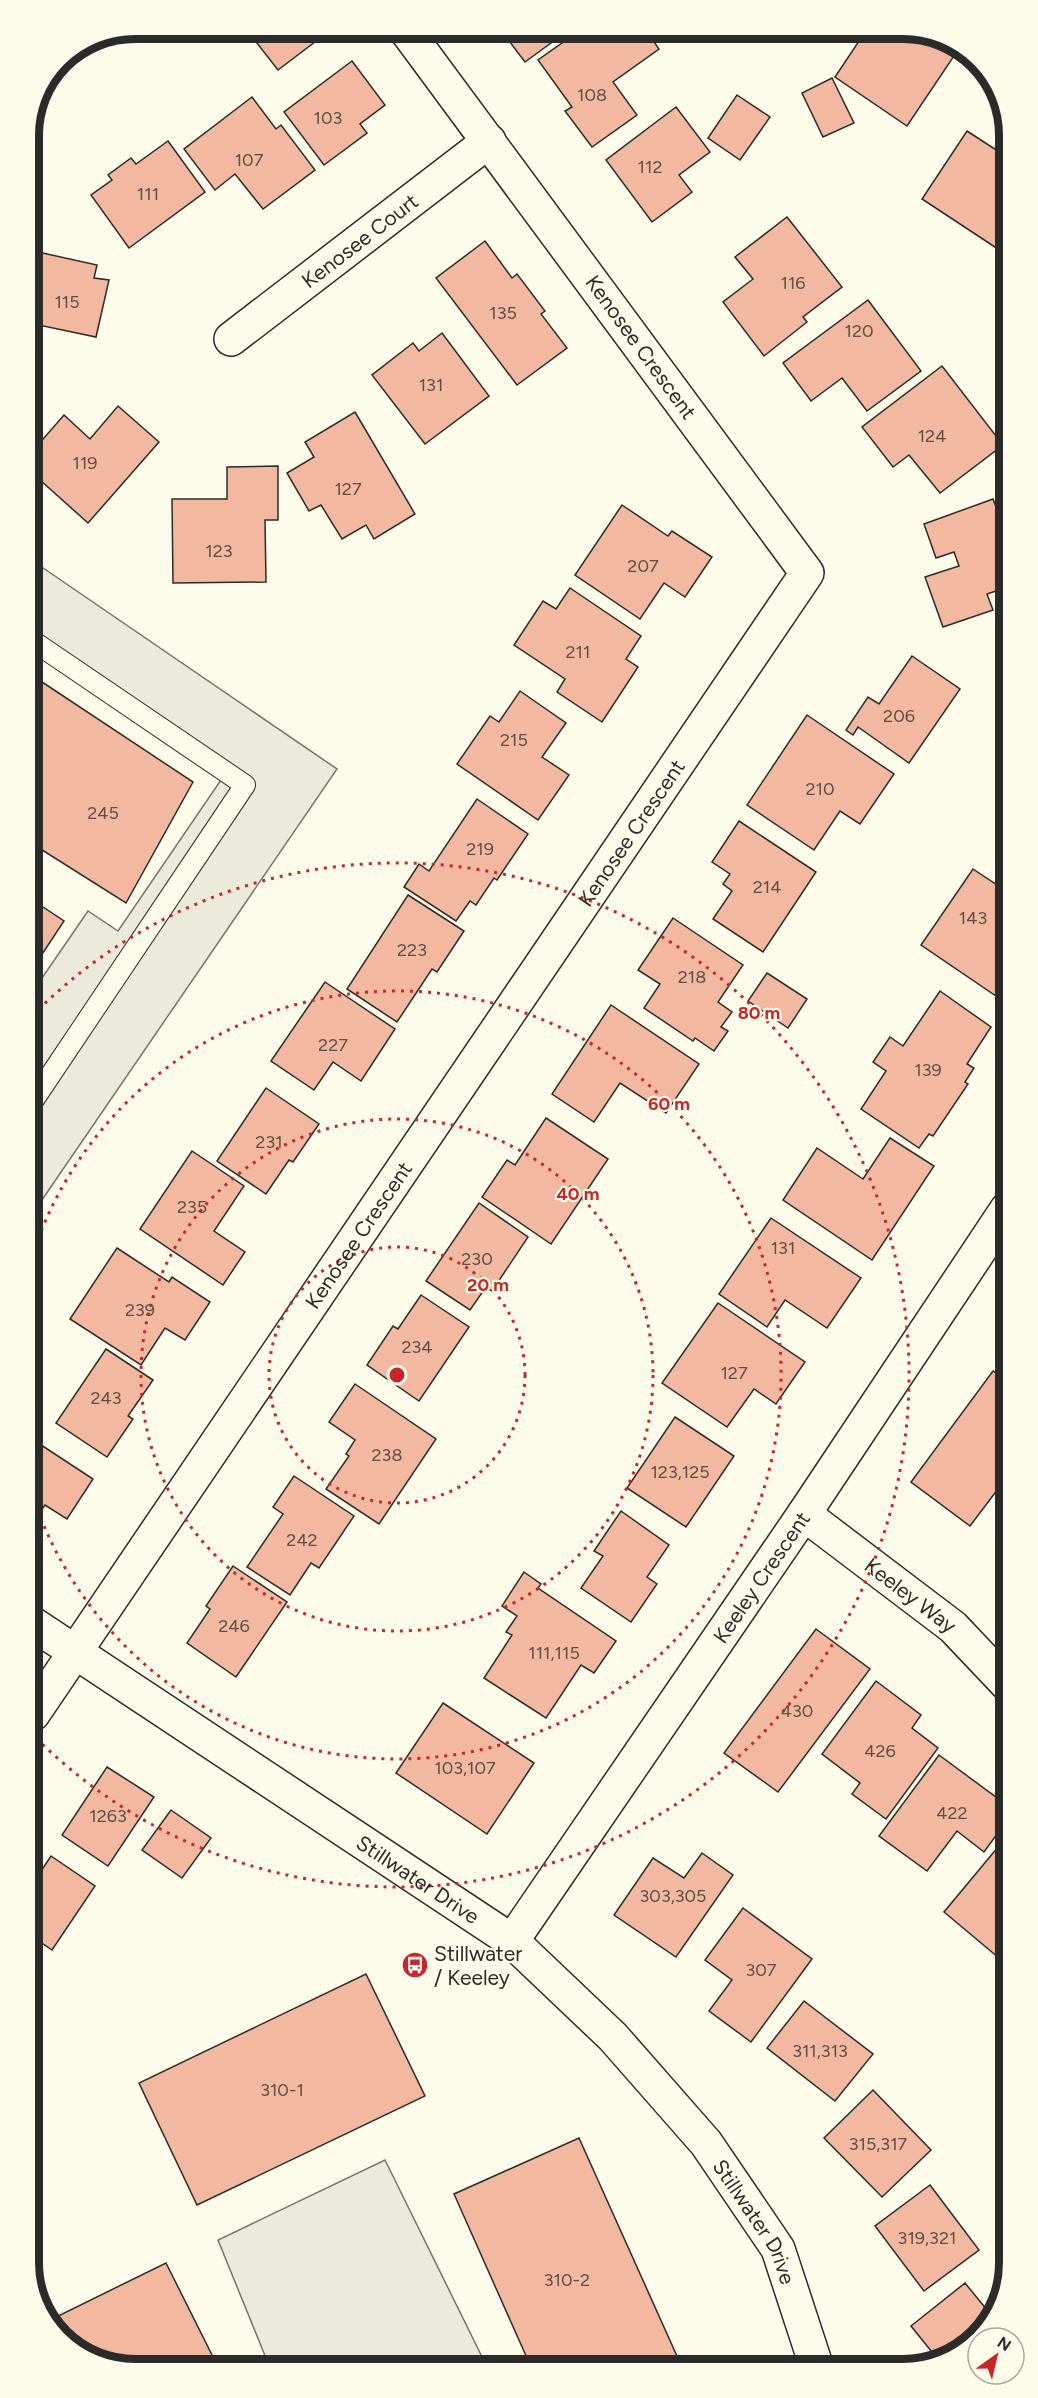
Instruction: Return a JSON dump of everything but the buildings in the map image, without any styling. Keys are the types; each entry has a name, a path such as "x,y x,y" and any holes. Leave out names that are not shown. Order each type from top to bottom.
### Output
{"street":[{"name":"Kenosee Crescent","path":"74,1653 807,573 412,39"},
{"name":"Kenosee Court","path":"231,339 489,141"},
{"name":"Keeley Crescent","path":"512,1941 804,1514 999,1221"},
{"name":"Keeley Way","path":"804,1514 954,1627 999,1675"},
{"name":"Stillwater Drive","path":"39,1628 512,1941 613,2037 706,2143 778,2248 814,2359"},
{"path":"39,1705 74,1653"}],"lane":[{"path":"39,645 245,785 39,1092"}],"shaded area":[{"path":"39,565 337,769 39,1204 39,982 88,911 118,931 221,780 39,656"},
{"path":"385,2160 483,2359 266,2359 218,2240"}],"place":[{"name":"Stillwater / Keeley","path":"415,1965"}]}
